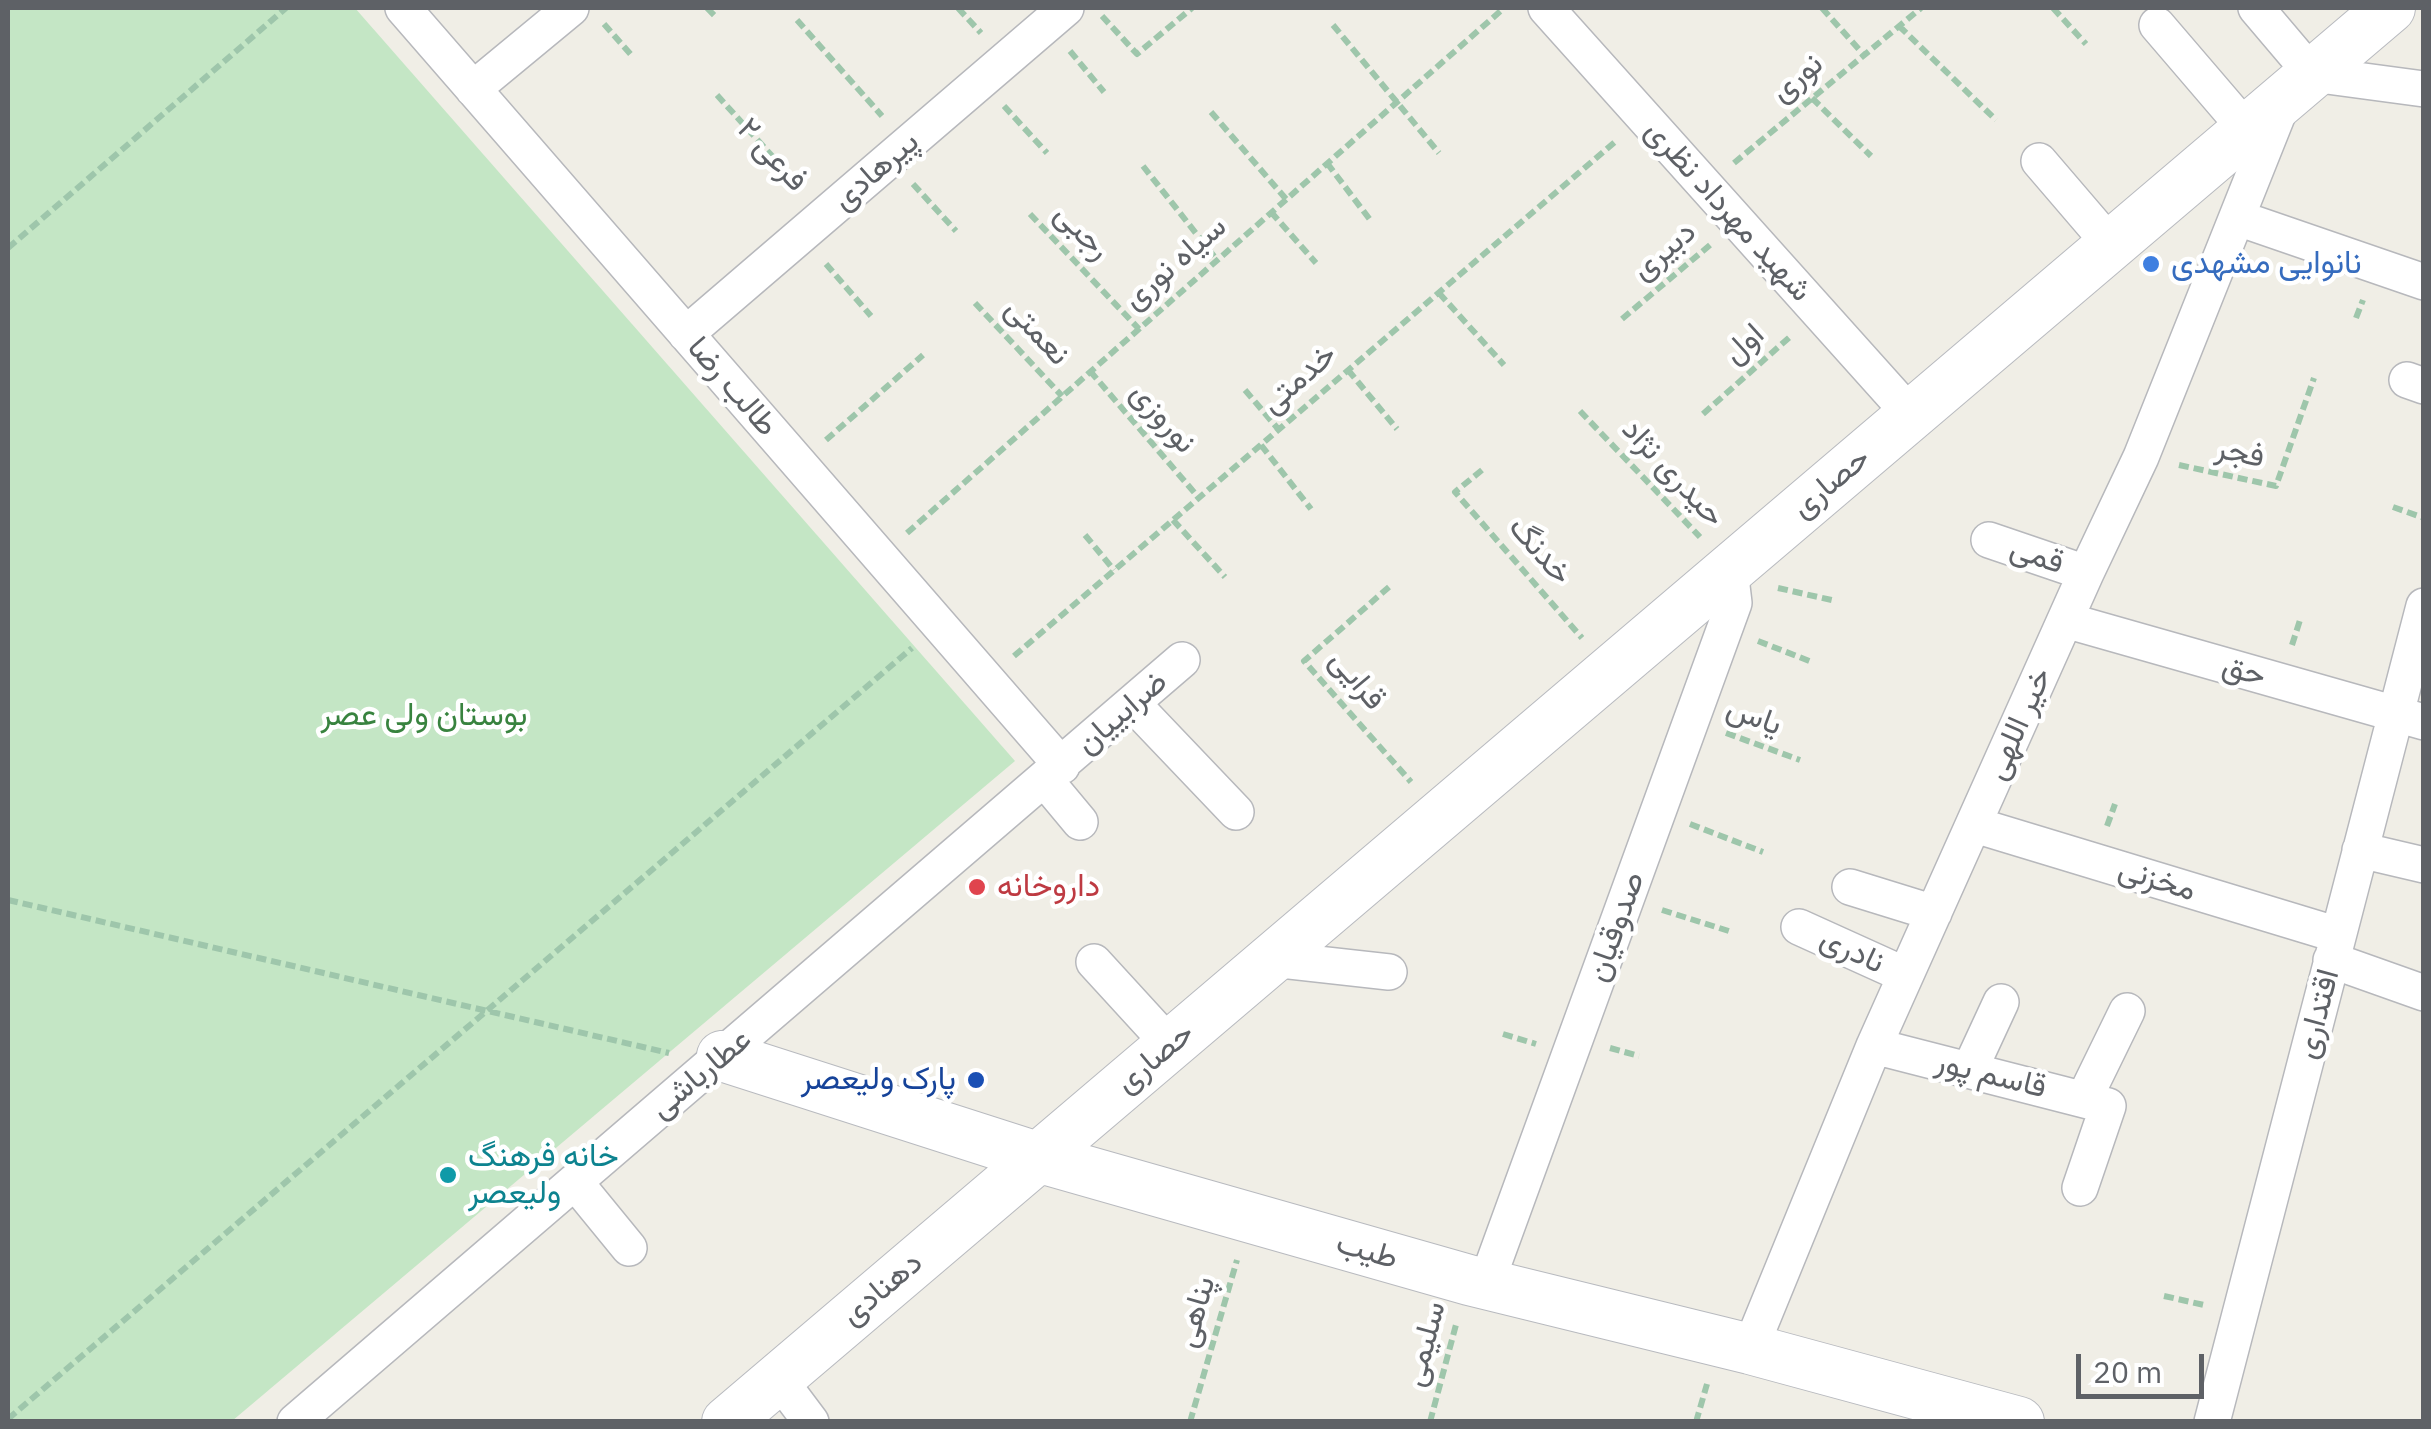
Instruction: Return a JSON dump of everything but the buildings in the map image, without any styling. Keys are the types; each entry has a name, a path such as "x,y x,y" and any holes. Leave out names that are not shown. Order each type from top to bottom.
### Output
{"main road":[{"name":"حصاری","path":"1037,1158 1611,670 1731,573 1910,415 2390,8"},
{"name":"طیب","path":"719,1060 1037,1158 1477,1282 1750,1349 2019,1422"},
{"name":"دهنادی","path":"727,1422 1037,1158"}],"street":[{"name":"طالب رضا","path":"402,8 986,680 1053,773 1080,822"},
{"name":"شهید مهرداد نظری","path":"1546,8 1910,415"},
{"path":"2256,8 2298,86 2424,89"},
{"path":"473,89 586,14"},
{"name":"پیرهادی","path":"686,334 1056,16"},
{"path":"2157,25 2247,130"},
{"name":"خیر اللهی","path":"1750,1349 1874,1046 2141,457 2238,218 2298,86"},
{"path":"2039,161 2111,245"},
{"path":"2238,218 2424,282"},
{"name":"قمی","path":"1989,540 2086,572"},
{"name":"صدوقیان","path":"1477,1282 1626,900 1725,628 1734,602 1731,573"},
{"name":"اقتداری","path":"2212,1422 2360,850 2410,718 2424,606"},
{"name":"حق","path":"2065,620 2410,718"},
{"name":"ضرابییان","path":"1053,773 1182,660"},
{"path":"1133,704 1236,812"},
{"name":"عطارباشی","path":"296,1422 1053,773"},
{"name":"مخزنی","path":"1975,824 2335,948 2424,993"},
{"path":"2360,850 2424,865"},
{"path":"1850,887 1934,913"},
{"name":"نادری","path":"1799,927 1905,976"},
{"path":"1272,958 1389,972"},
{"path":"1094,962 1170,1044"},
{"path":"1970,1070 2001,1002"},
{"path":"2080,1188 2096,1102 2127,1011"},
{"name":"قاسم پور","path":"1874,1046 2096,1102"},
{"path":"575,1182 629,1248"},
{"path":"778,1378 811,1422"}],"path":[{"path":"8,248 286,8"},
{"path":"708,8 715,16"},
{"path":"1095,8 1137,54 1192,8"},
{"name":"سیاه نوری","path":"880,557 1504,8"},
{"path":"1822,8 1864,55"},
{"name":"نوری","path":"1706,187 1921,8"},
{"path":"2053,8 2086,44"},
{"path":"586,14 633,57"},
{"path":"1056,16 1104,92"},
{"path":"797,20 956,231"},
{"path":"1334,24 1439,153"},
{"path":"1899,26 1996,120"},
{"path":"981,80 1047,153"},
{"name":"فرعی ۲","path":"717,96 814,225 871,316"},
{"path":"1812,98 1871,156"},
{"path":"1211,112 1286,199"},
{"name":"خدمتی","path":"986,680 1644,117"},
{"path":"1326,164 1371,221"},
{"path":"1142,166 1217,260"},
{"path":"1271,212 1316,263"},
{"name":"رجبی","path":"1030,214 1138,329"},
{"name":"دبیری","path":"1622,319 1738,221"},
{"path":"1439,292 1504,365"},
{"name":"نعمتی","path":"975,303 1062,396"},
{"name":"اول","path":"1704,414 1818,311"},
{"path":"799,464 923,354"},
{"path":"1348,370 1397,429"},
{"name":"نوروزی","path":"1090,372 1199,498"},
{"name":"فجر","path":"2141,457 2276,486 2314,378"},
{"path":"1245,390 1278,430"},
{"name":"حیدری نژاد","path":"1580,411 1731,573"},
{"path":"1260,445 1311,509"},
{"name":"خدنگ","path":"1482,470 1455,492 1611,670"},
{"path":"2392,507 2424,518"},
{"path":"1173,520 1225,578"},
{"path":"1086,535 1114,570"},
{"path":"1731,573 1836,601"},
{"name":"قرایی","path":"1389,587 1304,661 1440,815"},
{"path":"8,1420 939,625"},
{"path":"1725,628 1812,662"},
{"name":"یاس","path":"1691,720 1800,760"},
{"path":"1658,812 1764,852"},
{"path":"8,900 719,1060"},
{"path":"1626,900 1732,932"},
{"name":"پناهی","path":"1190,1422 1250,1217"},
{"name":"سلیمی","path":"1430,1422 1477,1282"}],"green space":[{"name":"بوستان ولی عصر","path":"8,8 355,8 1015,761 232,1421 8,1421"}],"place":[{"name":"نانوایی مشهدی","path":"2151,264"},
{"name":"داروخانه","path":"977,887"},
{"name":"پارک ولیعصر","path":"976,1080"},
{"name":"خانه فرهنگ ولیعصر","path":"448,1175"}]}
